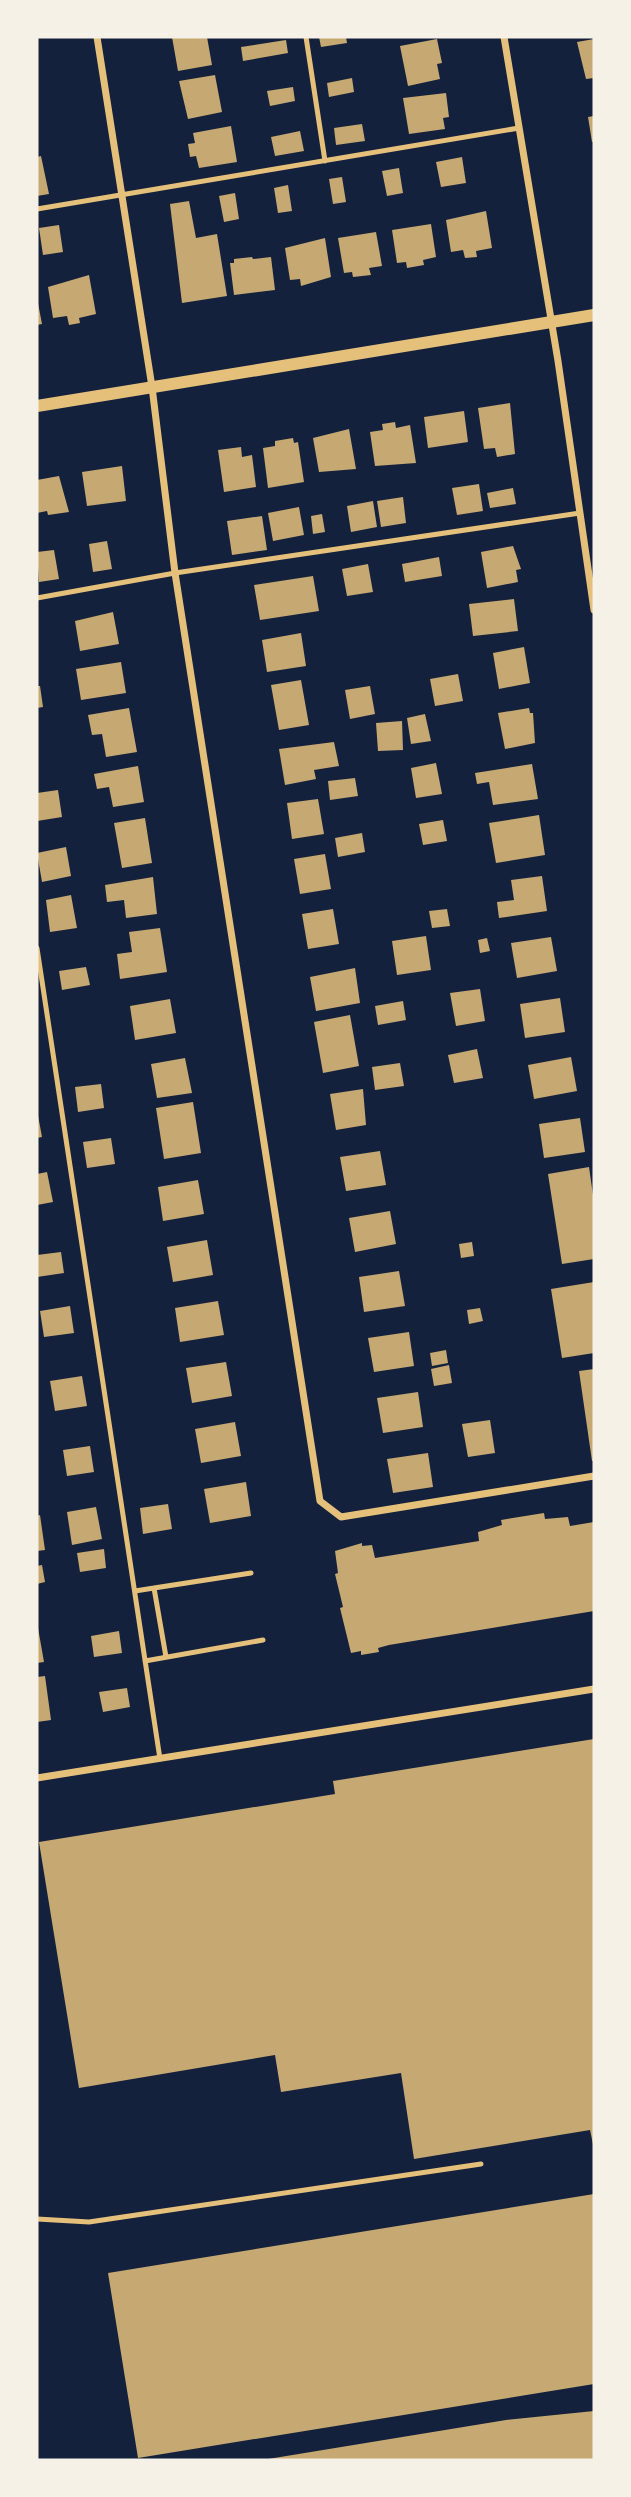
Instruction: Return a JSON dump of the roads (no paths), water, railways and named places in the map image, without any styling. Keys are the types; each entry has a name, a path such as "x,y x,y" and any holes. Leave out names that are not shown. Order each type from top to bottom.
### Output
{"street":[{"path":"97,37 152,387 175,573 320,1501 341,1517 594,1476"},
{"path":"504,37 552,322 594,610"},
{"path":"37,406 594,315"},
{"path":"37,1779 594,1689"}],"lane":[{"path":"306,37 325,161"},
{"path":"37,208 519,128"},
{"path":"37,598 175,573 580,513"},
{"path":"37,948 160,1759"},
{"path":"135,1591 251,1573"},
{"path":"154,1588 166,1657"},
{"path":"145,1661 263,1640"},
{"path":"37,2219 89,2222 481,2164"}]}
